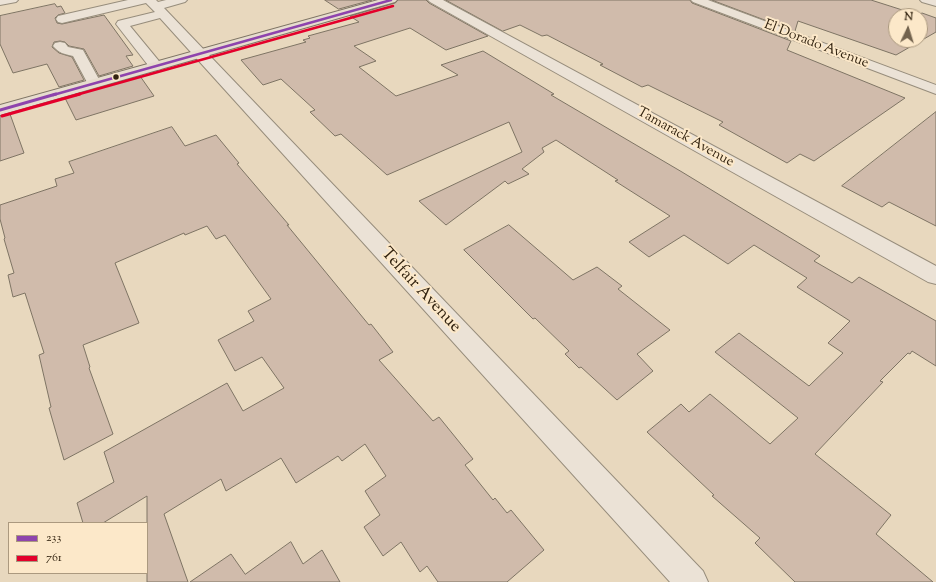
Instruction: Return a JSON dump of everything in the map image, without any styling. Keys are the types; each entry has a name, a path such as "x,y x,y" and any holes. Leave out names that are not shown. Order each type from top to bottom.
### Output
{"main road":[{"path":"0,110 391,0"}],"street":[{"path":"0,2 12,0"},
{"path":"62,19 181,0"},
{"name":"Tamarack Avenue","path":"434,0 936,276"},
{"name":"El Dorado Avenue","path":"697,0 936,90"},
{"path":"926,0 936,3"},
{"path":"152,5 122,24 156,66"},
{"name":"Telfair Avenue","path":"152,5 692,582"},
{"path":"60,46 64,50 78,53 94,84"}],"building":[{"path":"325,0 372,0 339,9"},
{"path":"398,0 426,0 488,36 446,50 410,28 354,46 376,61 359,67 396,96 458,75 441,65 483,51 554,94 551,95 682,172 820,256 814,261 852,283 859,277 936,321 936,366 912,351 910,354 908,353 880,381 883,382 815,454 891,515 876,534 933,582 795,582 755,543 760,538 712,496 714,495 647,432 681,404 689,412 710,394 770,444 798,418 715,352 739,333 809,386 843,353 828,343 850,321 797,287 807,278 754,245 728,264 684,235 649,257 629,242 670,216 615,181 618,180 556,140 542,148 544,152 522,169 529,174 508,184 505,181 446,225 419,201 522,152 509,122 387,175 341,134 335,136 310,112 315,110 281,79 263,85 241,60 306,42 303,40 310,38 308,36 359,22 350,16 395,3"},
{"path":"446,0 690,0 692,3 791,41 787,50 905,98 814,161 800,154 787,163 719,125 723,122 648,85 642,87 600,65 603,64 547,35 542,36 520,25 503,31"},
{"path":"712,0 871,0 896,8 888,8 888,48 908,48 896,55 798,21 795,31"},
{"path":"55,4 57,7 61,6 65,13 58,15 55,18 57,23 62,24 104,15 133,55 126,56 133,66 99,76 84,49 69,46 65,42 60,41 54,42 52,47 59,53 72,57 84,80 59,87 47,64 13,73 0,44 0,16"},
{"path":"928,15 936,18 936,32 928,37"},
{"path":"140,76 154,96 76,120 65,98"},
{"path":"936,112 936,226 889,202 882,207 842,186"},
{"path":"10,114 24,153 0,161 0,116"},
{"path":"172,127 185,146 216,135 239,163 237,164 289,225 287,225 369,325 371,324 393,352 379,360 433,421 439,417 473,459 465,465 493,500 495,498 507,513 511,510 544,550 507,582 438,582 427,566 420,572 401,542 383,556 364,527 380,515 365,491 386,476 365,444 342,461 338,456 296,483 281,458 226,491 221,479 164,514 188,582 147,582 147,496 105,522 83,522 77,503 114,482 104,452 227,383 243,411 284,388 262,357 235,371 218,340 254,321 248,311 271,299 225,235 216,239 207,226 185,235 184,233 115,263 139,323 83,345 90,367 89,368 113,434 64,460 49,408 51,407 39,355 44,353 25,293 13,297 8,275 14,273 4,239 0,219 0,205 57,186 55,179 74,173 69,162"},
{"path":"509,225 573,280 597,267 622,286 618,289 670,330 637,354 653,371 617,400 581,367 579,368 565,354 569,351 535,318 533,319 464,250"},
{"path":"291,542 303,564 322,550 340,582 190,582 231,554 245,574"}],"transit line":[{"name":"233","path":"0,110 391,0"},
{"name":"761","path":"2,116 393,6"}]}
